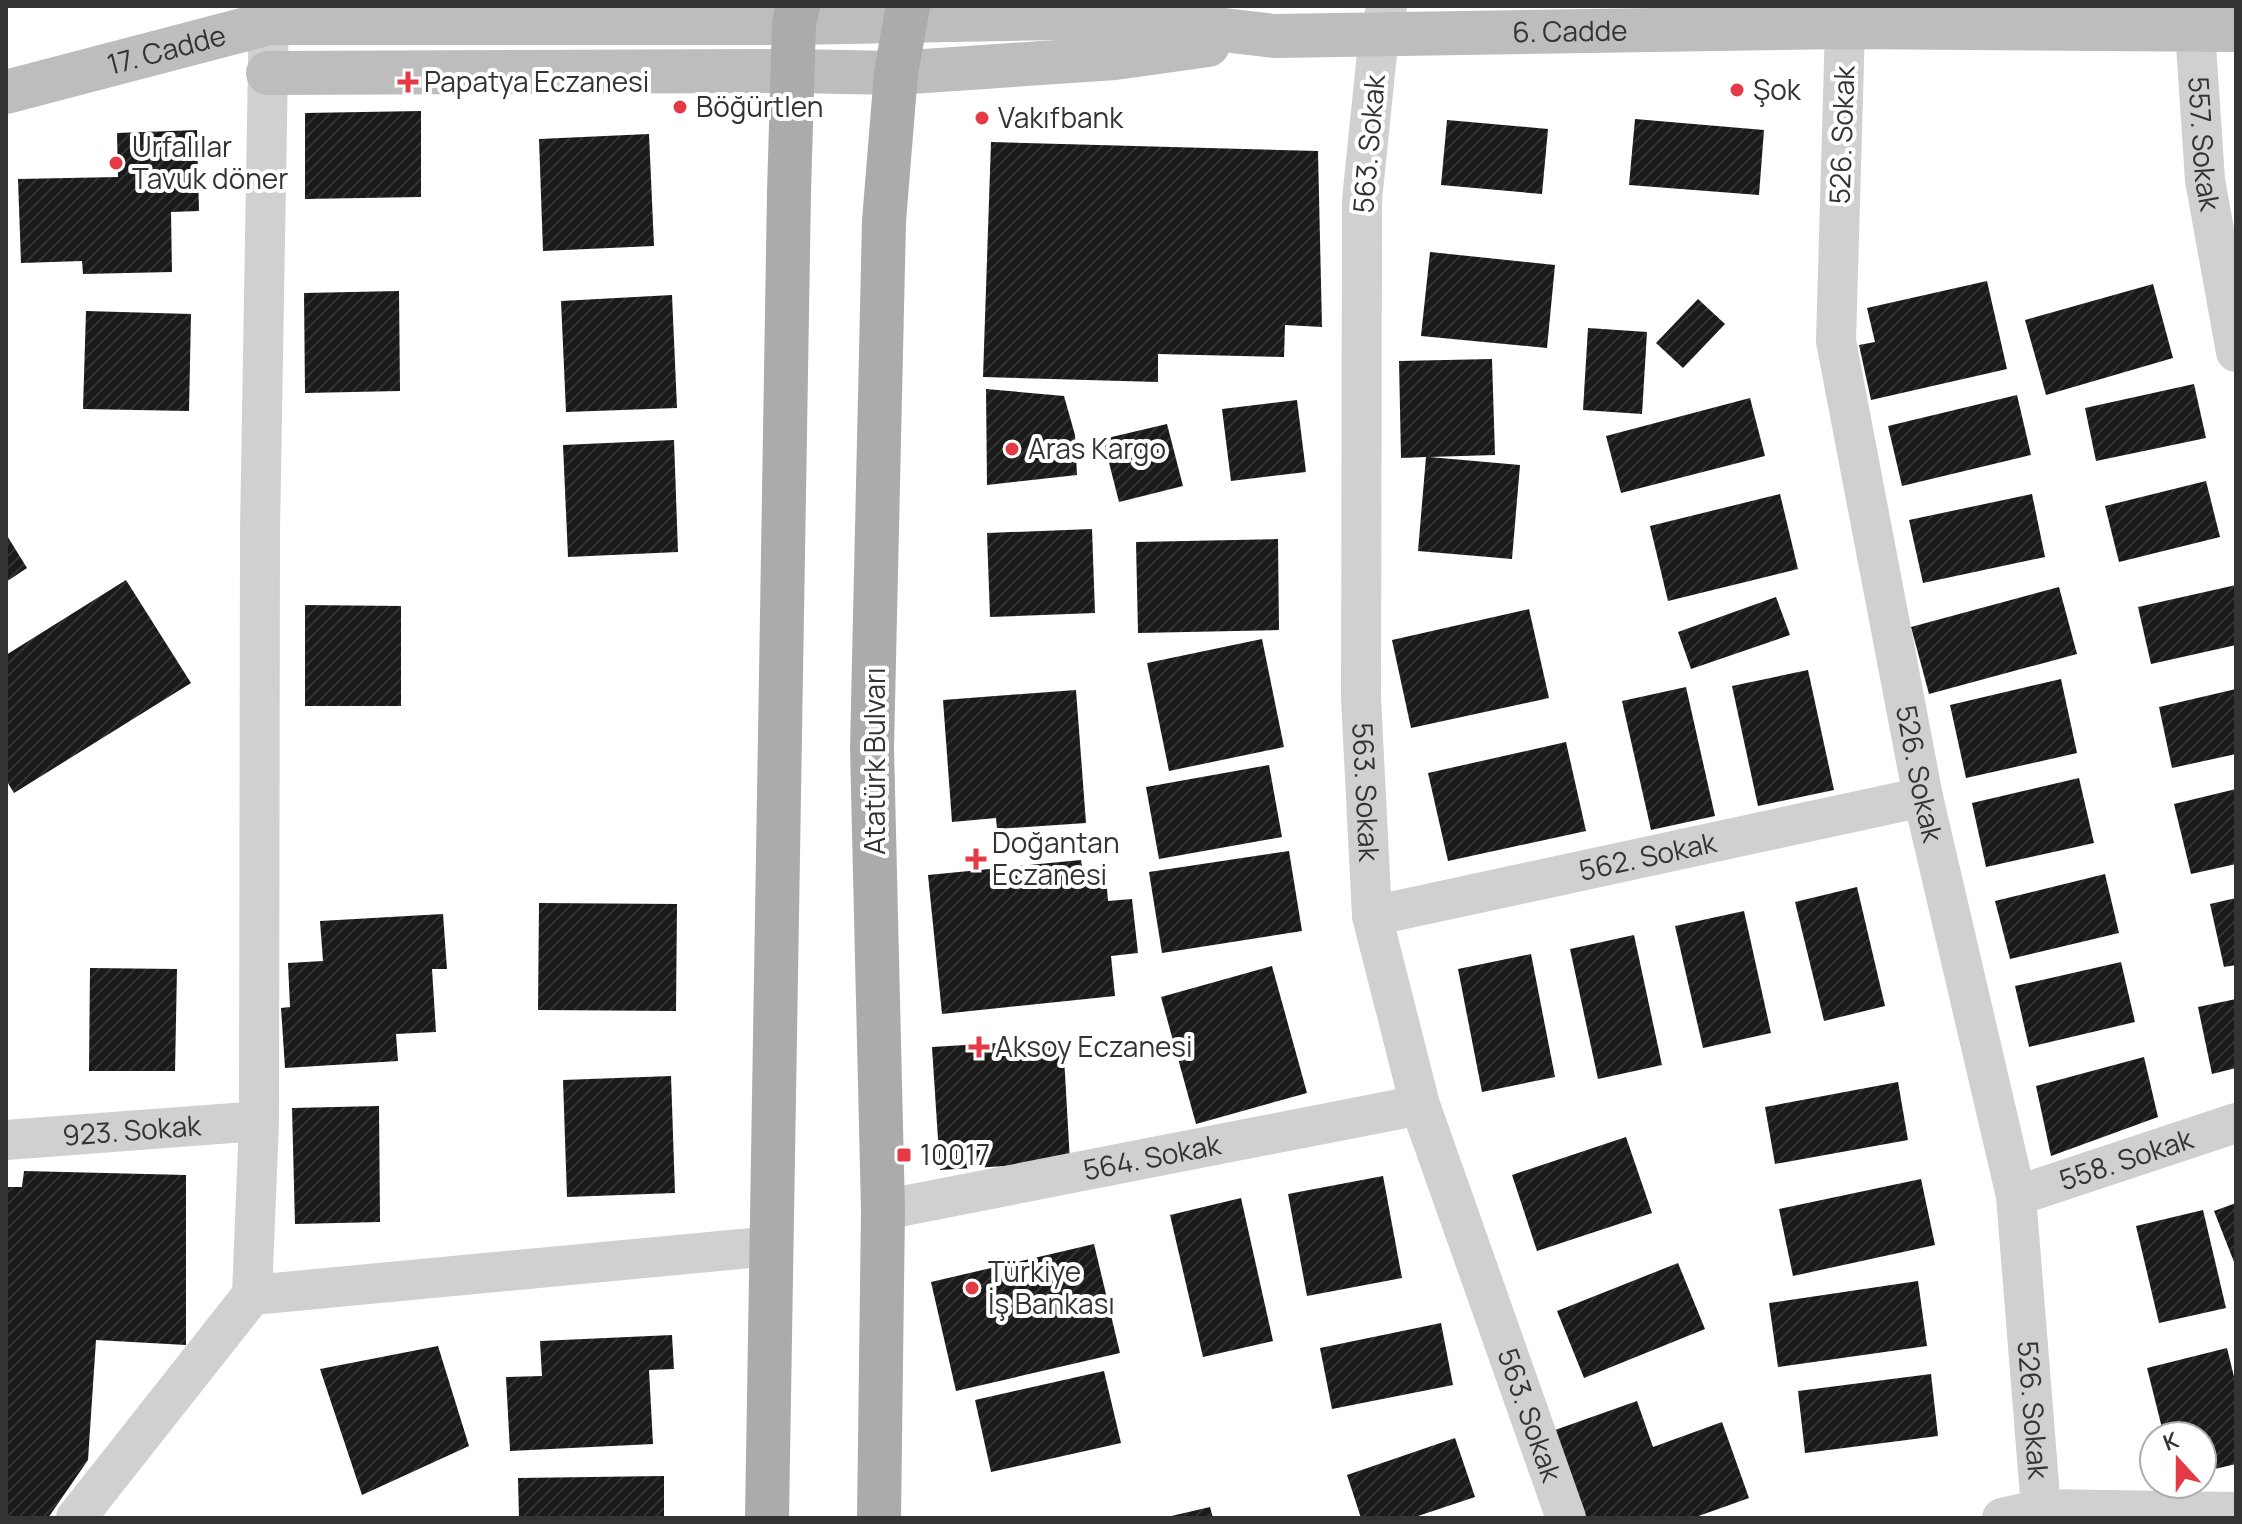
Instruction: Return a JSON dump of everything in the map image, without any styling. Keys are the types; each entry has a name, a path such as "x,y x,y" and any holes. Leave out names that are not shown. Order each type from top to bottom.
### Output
{"main road":[{"path":"581,23 631,6"},
{"name":"17. Cadde","path":"6,92 269,14 581,23 906,13"},
{"name":"6. Cadde","path":"906,13 1111,17 1274,36 1383,20 1847,16 2216,30"},
{"name":"Atatürk Bulvarı","path":"879,1518 883,1210 872,748 884,221 896,73 906,13"},
{"path":"767,1518 789,192 796,15"},
{"path":"268,73 896,73 1115,58 1274,36"}],"street":[{"path":"76,1518 252,1295 259,1121 260,531 269,14"},
{"name":"526. Sokak","path":"1847,16 1836,341 1923,797 2016,1196 2040,1513"},
{"name":"563. Sokak","path":"1383,20 1362,200 1361,698 1372,916 1420,1105 1566,1518"},
{"name":"557. Sokak","path":"2216,30 2205,180 2234,335"},
{"name":"562. Sokak","path":"1372,916 1923,797"},
{"name":"564. Sokak","path":"883,1210 1420,1105"},
{"name":"923. Sokak","path":"6,1140 259,1121"},
{"name":"558. Sokak","path":"2016,1196 2236,1123"},
{"path":"252,1295 772,1246"},
{"path":"2002,1518 2040,1513 2236,1512"}],"building":[{"path":"421,111 421,197 305,199 305,113"},
{"path":"1635,119 1764,130 1759,195 1629,185"},
{"path":"1447,120 1548,129 1542,194 1441,185"},
{"path":"197,130 199,211 171,212 172,272 83,274 82,261 21,263 18,179 118,177 117,133"},
{"path":"649,134 654,246 543,251 539,139"},
{"path":"991,142 1318,151 1322,327 1285,325 1284,357 1158,354 1158,382 983,377"},
{"path":"1430,252 1555,265 1547,348 1421,336"},
{"path":"1987,281 2007,369 1871,400 1859,345 1875,342 1867,308"},
{"path":"2153,284 2173,358 2046,395 2025,320"},
{"path":"399,291 400,391 305,393 304,293"},
{"path":"672,295 677,408 566,412 561,301"},
{"path":"1698,299 1725,324 1683,368 1656,343"},
{"path":"86,311 191,314 189,411 83,409"},
{"path":"1588,328 1647,332 1642,414 1583,410"},
{"path":"1492,359 1495,455 1429,457 1520,465 1512,559 1418,551 1426,457 1401,458 1399,361"},
{"path":"2194,384 2206,438 2096,461 2085,408"},
{"path":"986,389 1064,396 1075,435 1077,475 987,485"},
{"path":"2017,395 2031,455 1902,486 1888,426"},
{"path":"1750,398 1765,456 1621,493 1606,436"},
{"path":"1297,400 1306,472 1231,481 1222,409"},
{"path":"1167,424 1183,486 1119,502 1103,439"},
{"path":"674,440 678,552 568,557 563,445"},
{"path":"2206,481 2220,537 2119,562 2105,506"},
{"path":"1780,494 1798,569 1668,601 1650,526"},
{"path":"2032,494 2045,557 1923,583 1909,520"},
{"path":"1092,529 1095,613 990,617 987,533"},
{"path":"6,534 27,568 6,582"},
{"path":"1278,539 1279,630 1138,633 1136,542"},
{"path":"126,580 191,683 14,793 6,780 6,655"},
{"path":"2236,585 2236,645 2151,664 2138,607"},
{"path":"2059,587 2077,654 1929,694 1911,627"},
{"path":"1776,597 1790,635 1691,669 1678,632"},
{"path":"305,605 401,606 401,706 305,706"},
{"path":"1529,609 1549,698 1411,728 1392,640"},
{"path":"1262,639 1284,747 1169,771 1147,663"},
{"path":"1808,670 1834,790 1758,806 1732,686"},
{"path":"2061,679 2077,753 1966,778 1950,705"},
{"path":"1686,687 1715,816 1651,830 1622,701"},
{"path":"2236,689 2236,754 2172,768 2159,707"},
{"path":"1076,690 1086,823 997,829 996,818 952,822 943,700"},
{"path":"1566,742 1586,831 1448,861 1428,773"},
{"path":"1269,765 1282,837 1159,859 1146,787"},
{"path":"2079,778 2094,843 1986,867 1972,803"},
{"path":"2236,789 2236,864 2191,874 2174,804"},
{"path":"1289,851 1302,931 1162,953 1149,872"},
{"path":"1081,860 1084,879 1106,876 1108,901 1132,899 1138,953 1111,956 1115,996 942,1014 928,875"},
{"path":"2105,874 2119,933 2010,959 1995,901"},
{"path":"1857,887 1885,1006 1824,1021 1795,902"},
{"path":"2236,898 2236,965 2224,967 2210,904"},
{"path":"539,903 677,904 676,1011 538,1010"},
{"path":"1744,911 1771,1033 1703,1048 1675,926"},
{"path":"443,914 447,969 432,969 436,1032 396,1034 398,1061 285,1068 281,1008 290,1007 288,963 323,961 320,921"},
{"path":"1634,935 1662,1065 1598,1079 1570,949"},
{"path":"1531,954 1555,1077 1482,1092 1458,969"},
{"path":"2121,962 2135,1022 2029,1047 2015,986"},
{"path":"1272,966 1307,1093 1196,1124 1161,997"},
{"path":"90,968 177,969 175,1071 89,1071"},
{"path":"2236,999 2236,1068 2212,1074 2198,1007"},
{"path":"1063,1039 1070,1162 940,1170 932,1047"},
{"path":"2144,1057 2158,1117 2051,1156 2036,1086"},
{"path":"671,1076 675,1193 567,1197 563,1080"},
{"path":"1898,1082 1908,1140 1775,1164 1765,1107"},
{"path":"379,1106 380,1222 295,1224 292,1108"},
{"path":"1626,1137 1652,1213 1537,1251 1512,1175"},
{"path":"24,1171 186,1175 186,1345 96,1340 88,1460 48,1518 6,1518 6,1187 22,1187"},
{"path":"1383,1176 1402,1278 1307,1296 1288,1194"},
{"path":"1921,1179 1935,1245 1793,1276 1779,1209"},
{"path":"1241,1198 1273,1341 1203,1357 1170,1215"},
{"path":"2236,1203 2236,1267 2214,1211"},
{"path":"2203,1210 2226,1308 2159,1323 2136,1226"},
{"path":"1094,1244 1120,1353 956,1391 931,1282"},
{"path":"1678,1263 1705,1329 1584,1378 1557,1311"},
{"path":"1918,1281 1927,1346 1778,1367 1769,1303"},
{"path":"1441,1323 1453,1385 1332,1409 1320,1348"},
{"path":"672,1335 674,1369 649,1370 653,1444 510,1451 506,1377 542,1376 540,1341"},
{"path":"438,1346 469,1446 362,1495 320,1369"},
{"path":"2227,1348 2236,1385 2236,1464 2218,1468 2218,1420 2160,1420 2147,1368"},
{"path":"1104,1371 1121,1443 991,1472 975,1400"},
{"path":"1931,1374 1938,1436 1805,1453 1798,1391"},
{"path":"1637,1401 1653,1447 1722,1422 1749,1498 1693,1518 1586,1518 1555,1430"},
{"path":"1455,1438 1475,1497 1412,1518 1361,1518 1347,1475"},
{"path":"664,1476 664,1518 519,1518 518,1478"},
{"path":"1210,1507 1213,1518 1167,1518 1167,1517"}],"place":[{"name":"Papatya Eczanesi","path":"408,82"},
{"name":"Şok","path":"1737,90"},
{"name":"Böğürtlen","path":"680,107"},
{"name":"Vakıfbank","path":"982,118"},
{"name":"Urfalılar Tavuk döner","path":"116,163"},
{"name":"Aras Kargo","path":"1012,449"},
{"name":"Doğantan Eczanesi","path":"976,859"},
{"name":"Aksoy Eczanesi","path":"979,1047"},
{"name":"10017","path":"904,1155"},
{"name":"Türkiye İş Bankası","path":"972,1288"}]}
